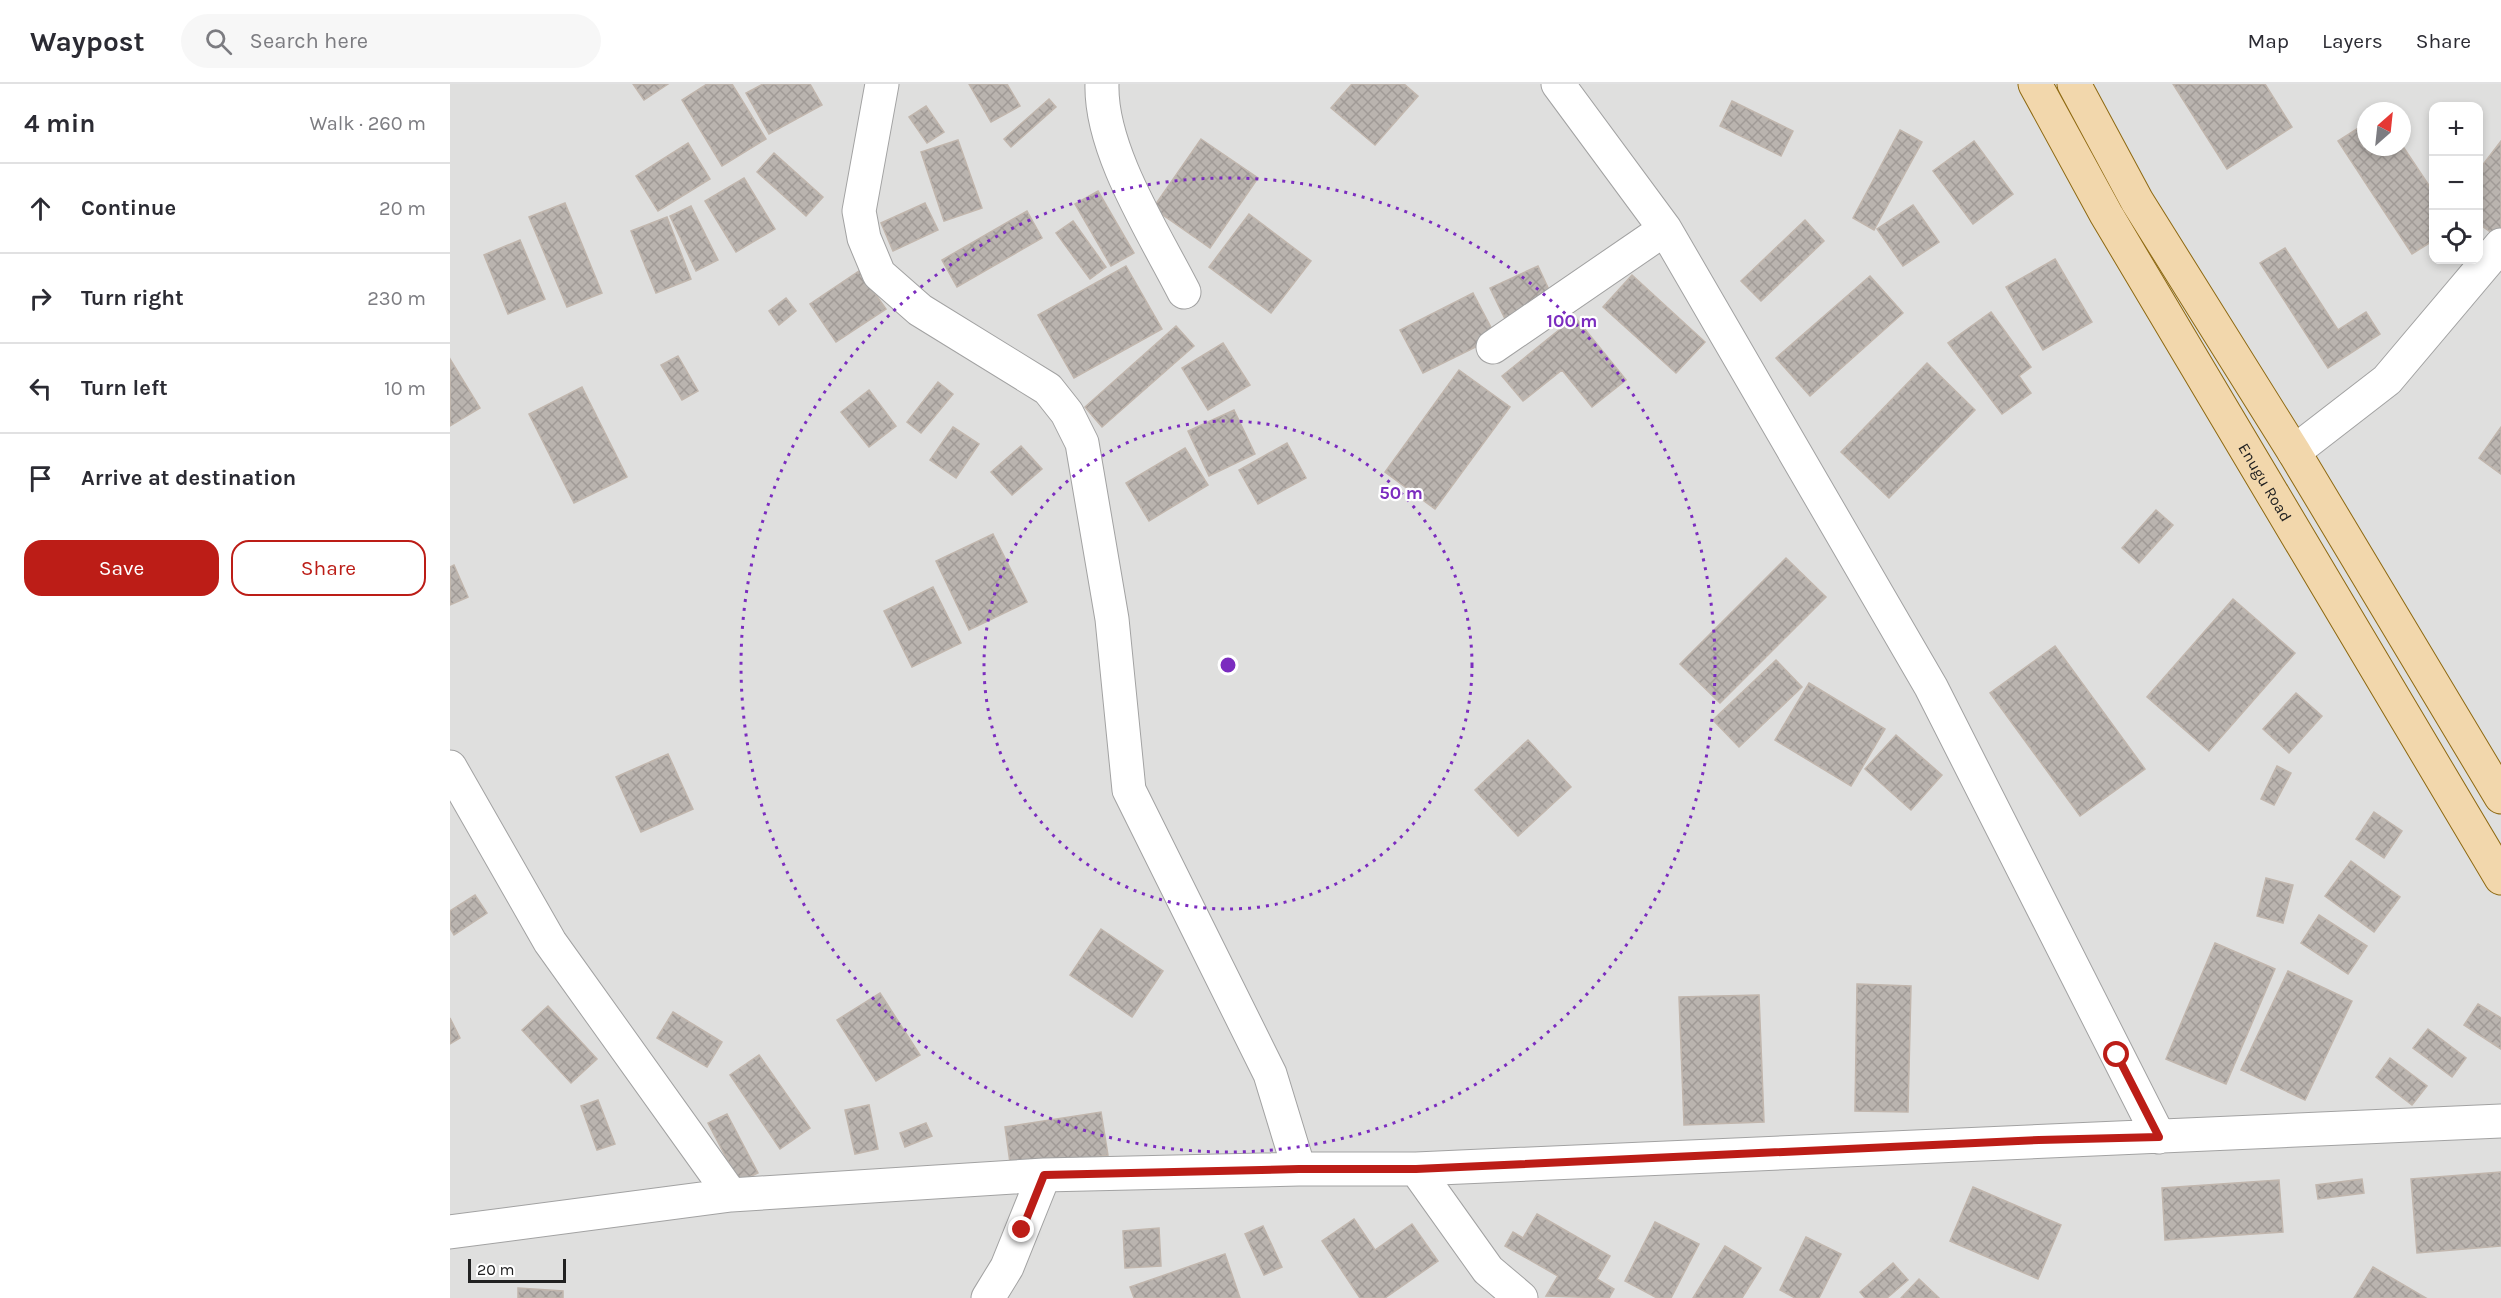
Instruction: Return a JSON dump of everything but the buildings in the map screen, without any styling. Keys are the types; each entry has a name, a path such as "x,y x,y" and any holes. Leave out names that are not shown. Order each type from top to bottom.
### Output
{"main road":[{"name":"Enugu Road","path":"2035,84 2106,214 2501,878"},
{"path":"2074,84 2137,201 2294,452 2501,797"}],"street":[{"path":"882,84 859,211 864,237 879,274 920,310 1048,389 1067,413 1082,443 1112,619 1129,790 1270,1074 1299,1169"},
{"path":"1102,84 1102,98 1114,156 1184,292"},
{"path":"1558,84 1665,229 1931,687 2159,1137"},
{"path":"1493,347 1665,229"},
{"path":"2294,452 2387,380 2501,245"},
{"path":"450,767 550,942 730,1195"},
{"path":"450,1232 730,1195 1044,1175 1299,1169 1416,1169 2028,1140 2159,1137 2501,1121"},
{"path":"1416,1169 1488,1270 1521,1298"},
{"path":"988,1298 1007,1267 1044,1175"}],"shaded area":[{"path":"450,84 2501,84 2501,1298 450,1298"}],"route":[{"path":"1022,1230 1044,1175 1299,1169 1416,1169 2039,1140 2159,1137 2117,1055"}]}
